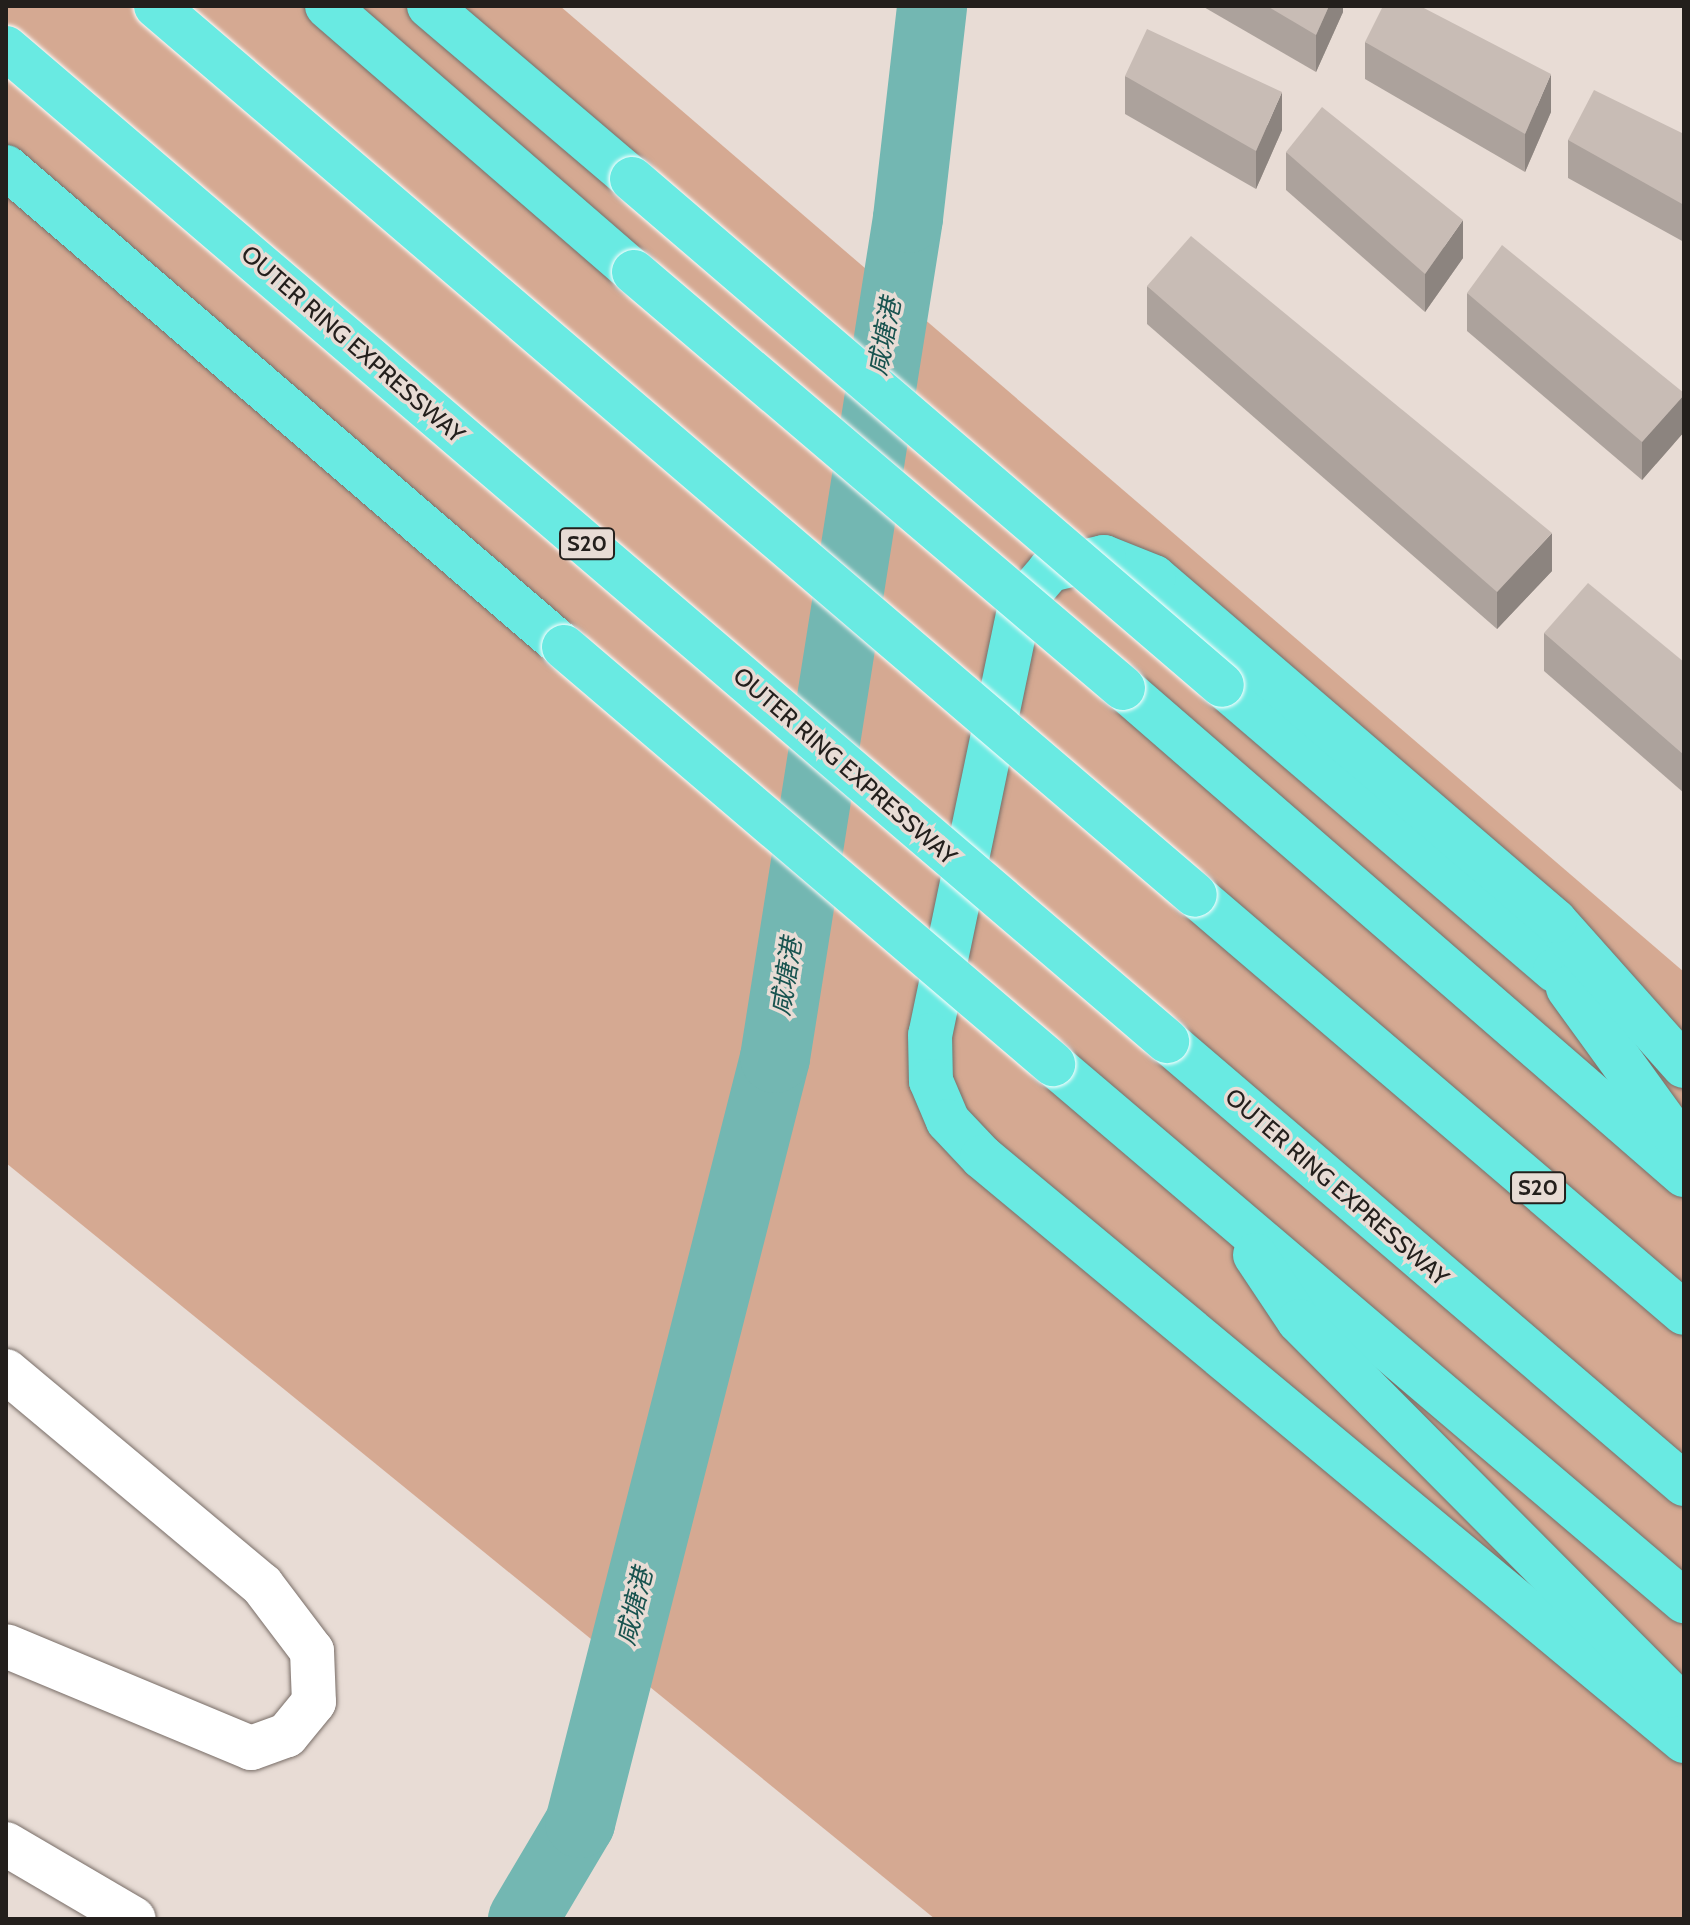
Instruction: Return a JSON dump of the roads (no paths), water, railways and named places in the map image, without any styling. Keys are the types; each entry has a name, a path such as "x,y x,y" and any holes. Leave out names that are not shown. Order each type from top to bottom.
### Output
{"highway":[{"name":"S20","path":"156,6 1684,1313"},
{"path":"327,6 1123,688 1684,1175"},
{"path":"429,6 1555,970 1670,1053"},
{"name":"OUTER RING EXPRESSWAY","path":"6,48 1684,1484"},
{"path":"6,167 1684,1601"},
{"path":"1670,1053 1555,921 1154,577 1104,557 1050,570 1020,605 930,1035 931,1081 948,1121 982,1157 1684,1741"},
{"path":"1555,970 1684,1148"},
{"path":"1228,1213 1299,1321 1684,1707"}],"street":[{"path":"6,1371 262,1585 312,1651 314,1702 287,1735 251,1748 6,1646"},
{"path":"6,1844 134,1919"}],"waterway":[{"name":"咸塘港","path":"523,1919 580,1823 775,1058 908,218 932,6"}]}
